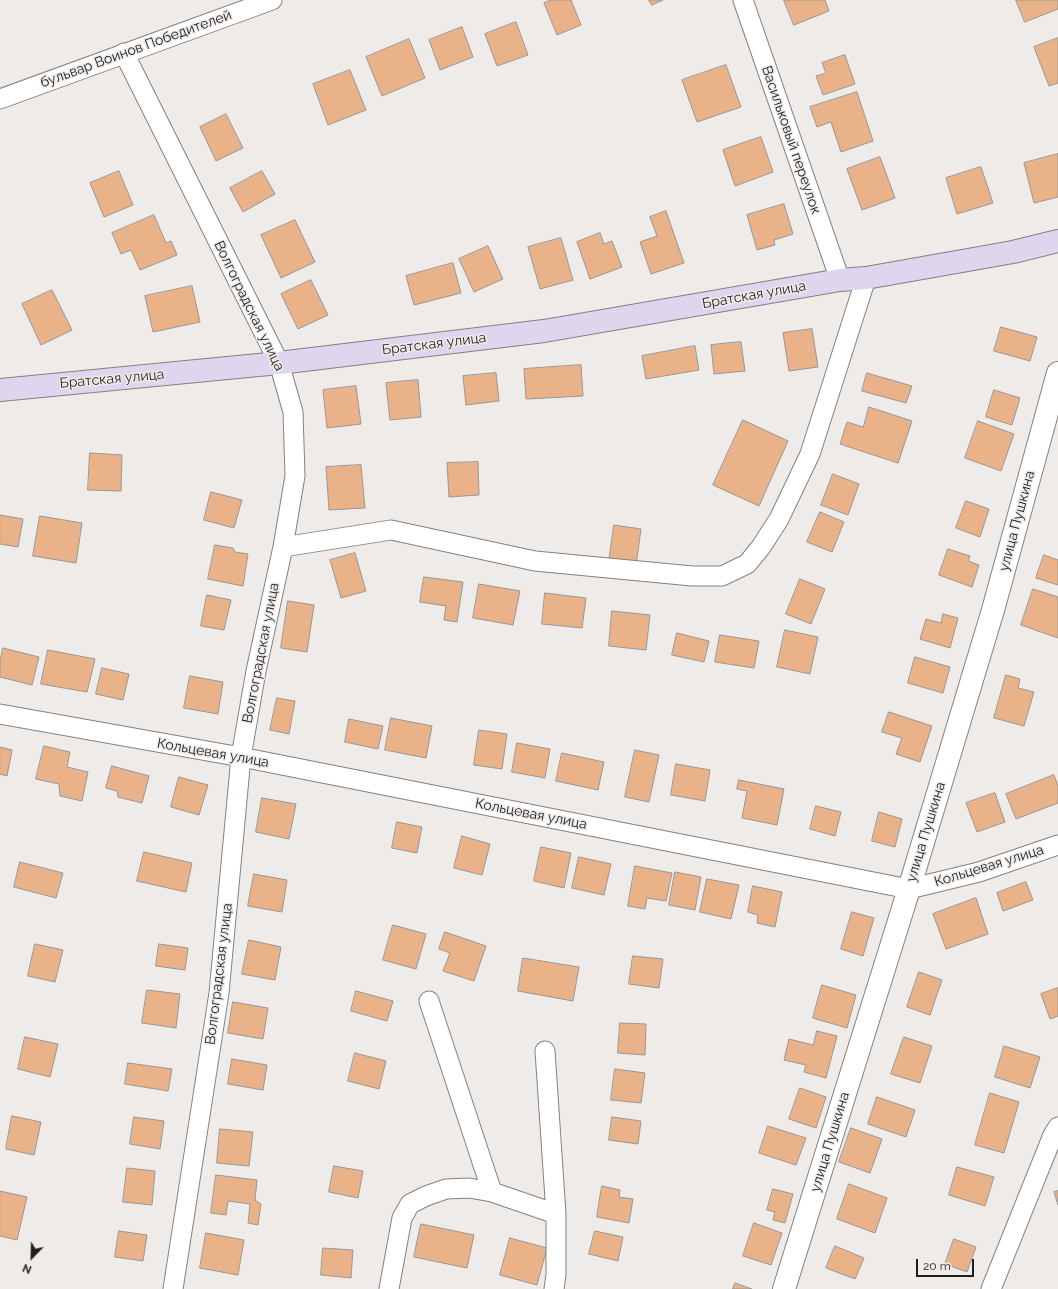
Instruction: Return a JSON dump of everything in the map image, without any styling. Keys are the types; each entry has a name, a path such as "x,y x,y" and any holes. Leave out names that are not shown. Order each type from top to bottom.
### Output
{"main road":[{"name":"Братская улица","path":"0,390 280,363 544,331 840,280 866,278 1013,252 1058,241"}],"street":[{"name":"бульвар Воинов Победителей","path":"0,99 272,0"},
{"name":"Васильковый переулок","path":"743,0 840,280"},
{"name":"Волгоградская улица","path":"124,53 280,363 293,412 295,476 283,547 256,671 241,757 219,993 173,1289"},
{"path":"283,547 391,530 535,561 692,576 722,576 748,564 762,547 779,520 810,454 866,278"},
{"name":"улица Пушкина","path":"784,1289 909,889 993,610 1058,373"},
{"name":"Кольцевая улица","path":"0,714 241,757 909,889 979,872 1058,845"},
{"path":"429,1001 492,1192"},
{"path":"545,1051 556,1214 556,1275 554,1289"},
{"path":"991,1289 1058,1127"},
{"path":"389,1289 402,1218 410,1204 426,1196 446,1189 469,1188 492,1192 556,1214"}],"building":[{"path":"552,0 571,0 581,25 557,35 544,3"},
{"path":"649,0 663,0 652,5"},
{"path":"784,0 825,0 829,11 794,25"},
{"path":"1016,0 1058,0 1058,9 1025,22"},
{"path":"516,22 528,55 497,66 485,34"},
{"path":"462,27 473,57 440,70 429,40"},
{"path":"1058,38 1058,83 1049,86 1034,47"},
{"path":"409,39 425,78 382,96 366,57"},
{"path":"845,55 855,84 823,95 816,76 826,73 822,63"},
{"path":"726,65 741,107 697,122 682,80"},
{"path":"350,70 366,110 328,125 313,84"},
{"path":"857,92 873,141 841,152 831,122 817,127 810,107"},
{"path":"226,114 243,148 216,161 200,127"},
{"path":"761,137 773,172 735,186 723,150"},
{"path":"1058,154 1058,197 1034,203 1024,163"},
{"path":"880,157 895,198 862,210 847,169"},
{"path":"981,167 993,203 957,214 946,178"},
{"path":"119,171 133,205 104,217 90,183"},
{"path":"262,171 275,194 243,212 230,188"},
{"path":"784,204 793,234 774,240 775,245 757,250 747,215"},
{"path":"666,211 684,263 651,274 640,242 657,236 650,217"},
{"path":"154,215 166,243 171,241 177,255 140,270 131,250 121,254 112,233"},
{"path":"295,220 315,262 281,278 261,235"},
{"path":"600,233 604,244 612,241 622,267 590,279 577,242"},
{"path":"561,238 573,280 540,289 528,247"},
{"path":"488,246 503,279 474,292 459,259"},
{"path":"453,263 461,293 414,305 406,276"},
{"path":"311,280 328,315 298,329 281,294"},
{"path":"192,286 200,322 153,332 145,296"},
{"path":"52,290 72,330 41,345 22,304"},
{"path":"1001,327 1037,337 1030,361 994,351"},
{"path":"812,329 818,367 789,371 783,333"},
{"path":"741,342 745,371 714,374 711,345"},
{"path":"695,346 699,370 646,379 642,356"},
{"path":"581,365 583,396 526,399 524,369"},
{"path":"496,373 499,401 466,405 463,376"},
{"path":"867,373 912,386 906,403 862,391"},
{"path":"418,380 421,417 390,420 386,383"},
{"path":"356,386 361,424 327,428 323,390"},
{"path":"994,390 1020,398 1012,425 986,417"},
{"path":"869,407 912,421 898,463 840,444 847,422 863,427"},
{"path":"743,420 788,441 759,506 713,485"},
{"path":"978,421 1014,434 1001,471 965,458"},
{"path":"90,453 122,455 121,491 88,490"},
{"path":"478,462 479,495 449,497 447,463"},
{"path":"361,465 365,508 329,510 326,467"},
{"path":"833,474 859,484 848,515 821,505"},
{"path":"211,492 242,500 234,528 204,520"},
{"path":"966,501 989,509 980,537 956,528"},
{"path":"820,512 844,522 832,552 807,542"},
{"path":"0,515 23,519 18,547 0,544"},
{"path":"40,516 82,523 76,563 33,556"},
{"path":"614,525 641,529 636,566 609,562"},
{"path":"215,545 233,548 235,552 248,554 243,586 208,579"},
{"path":"948,549 970,556 968,561 979,565 972,587 939,575"},
{"path":"355,553 366,591 341,598 330,560"},
{"path":"1044,555 1058,560 1058,585 1036,578"},
{"path":"424,577 463,582 457,622 444,620 446,606 420,602"},
{"path":"800,579 825,589 811,624 786,614"},
{"path":"479,584 520,591 513,625 473,618"},
{"path":"1033,589 1058,597 1058,638 1021,625"},
{"path":"545,593 586,598 582,628 542,624"},
{"path":"207,595 231,600 224,630 201,626"},
{"path":"288,601 314,605 307,652 281,648"},
{"path":"612,611 650,615 646,650 609,646"},
{"path":"943,614 958,618 950,648 920,639 926,619 941,623"},
{"path":"785,630 818,637 810,674 777,667"},
{"path":"677,633 709,641 704,662 672,655"},
{"path":"720,635 759,641 754,668 715,662"},
{"path":"3,648 39,657 32,685 0,677 0,661"},
{"path":"48,650 95,659 87,692 41,684"},
{"path":"915,657 950,667 943,693 908,683"},
{"path":"102,668 129,674 123,700 96,694"},
{"path":"1006,675 1020,679 1018,688 1034,692 1024,726 994,718"},
{"path":"190,676 223,682 218,714 184,708"},
{"path":"277,698 295,701 289,734 270,730"},
{"path":"889,712 932,726 920,762 896,754 902,738 882,732"},
{"path":"391,718 432,726 426,758 385,750"},
{"path":"349,719 383,726 378,749 345,742"},
{"path":"479,730 507,734 502,769 474,765"},
{"path":"517,743 550,749 545,778 512,772"},
{"path":"44,746 70,752 67,767 88,772 82,801 60,796 59,784 36,779"},
{"path":"0,747 12,750 7,776 0,774"},
{"path":"635,750 659,755 649,802 625,797"},
{"path":"562,753 604,762 598,790 556,781"},
{"path":"676,764 710,770 705,801 671,795"},
{"path":"112,766 149,776 142,803 118,797 117,791 106,788"},
{"path":"1054,775 1058,786 1058,803 1016,819 1006,794"},
{"path":"179,777 208,785 199,815 171,807"},
{"path":"739,780 784,789 777,825 742,818 747,791 737,789"},
{"path":"995,793 1005,822 977,832 966,803"},
{"path":"262,798 296,804 289,839 256,832"},
{"path":"816,806 841,812 835,836 810,829"},
{"path":"879,812 902,819 895,847 872,841"},
{"path":"397,822 422,827 417,853 392,848"},
{"path":"462,836 490,844 482,875 454,868"},
{"path":"541,847 571,853 564,888 534,881"},
{"path":"144,852 192,863 186,892 137,881"},
{"path":"579,857 611,864 604,895 572,888"},
{"path":"20,862 63,873 56,898 14,887"},
{"path":"635,866 672,873 666,901 647,898 645,909 628,906"},
{"path":"675,872 701,877 695,910 669,905"},
{"path":"254,874 287,880 282,912 248,906"},
{"path":"707,879 739,885 731,919 700,912"},
{"path":"1026,882 1033,900 1003,911 997,893"},
{"path":"753,886 782,892 775,927 757,923 758,915 748,912"},
{"path":"976,898 988,934 946,949 933,914"},
{"path":"852,912 874,918 863,956 841,949"},
{"path":"393,925 426,934 416,969 383,960"},
{"path":"445,932 486,946 474,981 443,971 450,953 439,949"},
{"path":"249,940 281,947 275,980 242,974"},
{"path":"35,944 63,950 55,982 28,976"},
{"path":"159,944 188,948 185,970 156,966"},
{"path":"633,956 663,959 659,988 629,984"},
{"path":"523,958 579,967 573,1001 518,991"},
{"path":"919,972 942,980 930,1015 907,1007"},
{"path":"822,985 856,995 847,1028 813,1018"},
{"path":"1058,988 1058,1016 1050,1019 1041,994"},
{"path":"147,990 180,994 176,1028 142,1023"},
{"path":"356,991 393,1001 387,1021 351,1011"},
{"path":"233,1002 268,1008 263,1039 228,1033"},
{"path":"620,1023 646,1024 645,1055 618,1053"},
{"path":"817,1031 837,1036 826,1078 804,1072 806,1065 784,1060 789,1039 813,1045"},
{"path":"25,1037 58,1044 50,1077 18,1069"},
{"path":"904,1037 932,1046 920,1083 891,1074"},
{"path":"1004,1046 1040,1057 1030,1088 995,1077"},
{"path":"355,1053 386,1061 379,1089 348,1081"},
{"path":"232,1059 267,1065 263,1090 228,1084"},
{"path":"128,1063 172,1069 168,1091 125,1084"},
{"path":"615,1069 645,1073 641,1103 611,1100"},
{"path":"800,1088 826,1097 816,1128 789,1119"},
{"path":"990,1093 1019,1102 1004,1153 975,1145"},
{"path":"877,1097 915,1110 906,1137 868,1124"},
{"path":"12,1116 41,1122 34,1155 6,1149"},
{"path":"134,1117 164,1121 160,1149 130,1144"},
{"path":"612,1117 641,1121 638,1144 609,1140"},
{"path":"768,1126 806,1138 796,1165 759,1153"},
{"path":"851,1128 882,1139 870,1173 839,1162"},
{"path":"220,1129 253,1132 249,1166 217,1163"},
{"path":"334,1166 363,1171 358,1198 329,1192"},
{"path":"957,1167 994,1177 985,1206 949,1195"},
{"path":"127,1168 155,1171 152,1205 123,1202"},
{"path":"216,1175 257,1180 255,1200 261,1204 258,1225 248,1223 250,1204 228,1201 226,1215 211,1213"},
{"path":"849,1184 887,1198 875,1233 837,1219"},
{"path":"602,1186 620,1190 619,1197 633,1199 629,1223 597,1217"},
{"path":"773,1189 793,1194 785,1223 773,1220 775,1212 767,1210"},
{"path":"0,1191 27,1197 17,1240 0,1236"},
{"path":"1058,1191 1058,1205 1054,1192"},
{"path":"754,1223 782,1233 771,1265 743,1256"},
{"path":"421,1224 474,1235 467,1268 414,1257"},
{"path":"119,1231 147,1235 143,1261 115,1257"},
{"path":"595,1231 623,1237 618,1261 589,1254"},
{"path":"206,1233 244,1240 238,1275 200,1268"},
{"path":"510,1238 547,1248 537,1285 500,1275"},
{"path":"954,1239 976,1247 967,1272 945,1264"},
{"path":"835,1246 864,1258 855,1279 826,1268"},
{"path":"323,1248 353,1250 351,1278 321,1275"},
{"path":"735,1283 752,1289 733,1289"}]}
